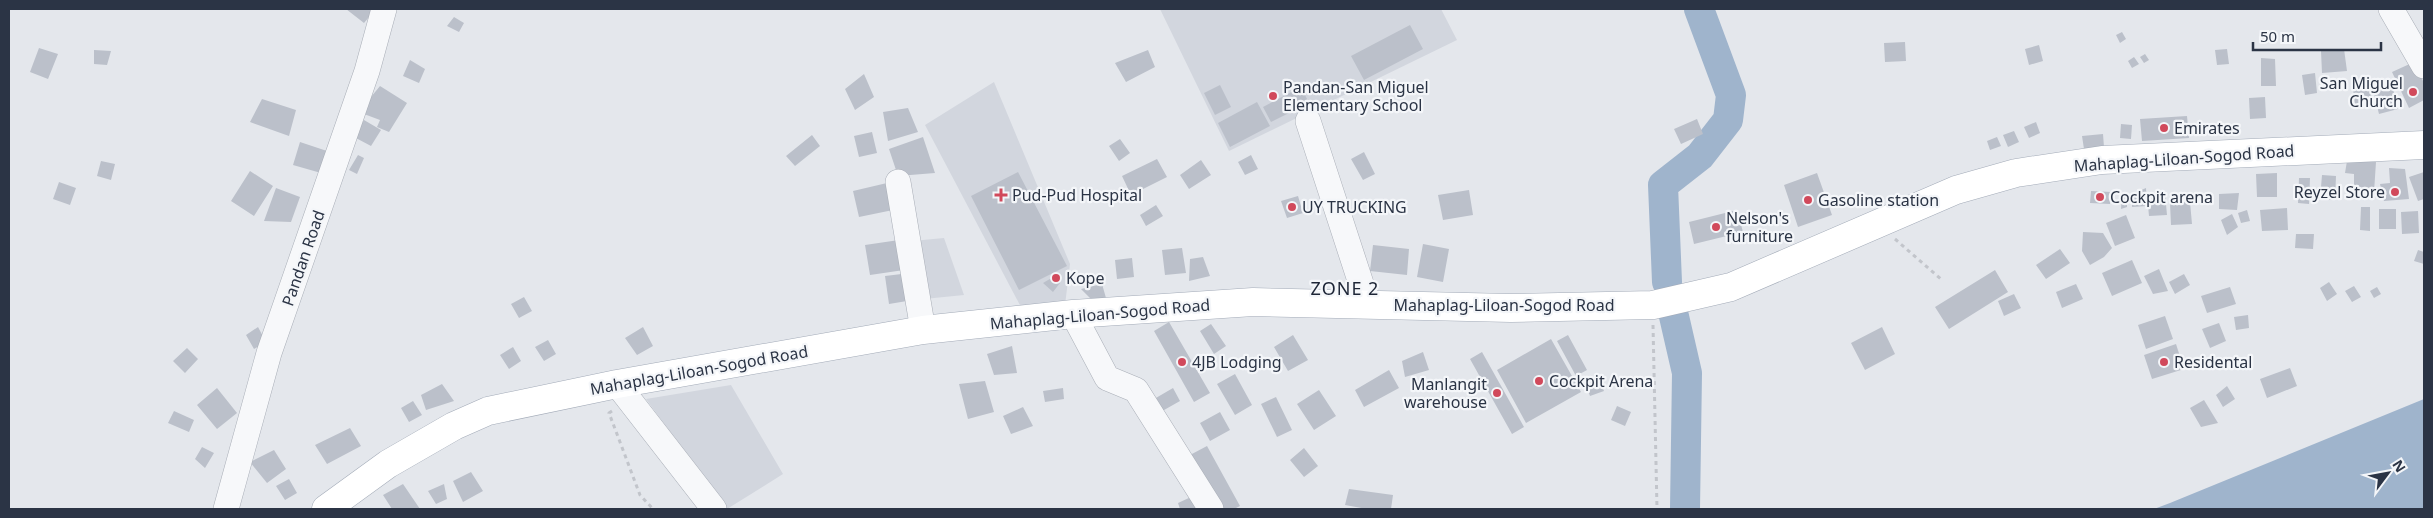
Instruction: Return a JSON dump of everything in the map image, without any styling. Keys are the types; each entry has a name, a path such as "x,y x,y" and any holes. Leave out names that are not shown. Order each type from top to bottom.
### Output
{"main road":[{"name":"Mahaplag-Liloan-Sogod Road","path":"339,506 388,464 454,426 488,411 624,392 923,330 1073,314 1253,302 1510,308 1653,304 1731,287 1956,190 2016,174 2102,160 2424,145"}],"street":[{"name":"Pandan Road","path":"226,509 269,353 367,71 384,9"},
{"path":"2391,9 2424,66"},
{"path":"1308,121 1368,305"},
{"path":"898,182 923,330"},
{"path":"1073,314 1107,378 1136,390 1211,509"},
{"path":"624,392 714,509"}],"path":[{"path":"1877,224 1942,280"},
{"path":"1653,304 1657,509"},
{"path":"624,392 609,413 640,495 654,509"}],"shaded area":[{"name":"Pandan-San Miguel Elementary School","path":"1160,9 1441,9 1457,40 1229,151"},
{"name":"Pud-Pud Hospital","path":"994,82 1070,264 1065,305 1022,309 925,125"},
{"path":"944,238 964,295 924,299 912,241"},
{"path":"731,385 783,474 727,509 646,399"}],"water":[{"path":"2424,399 2424,509 2154,509 2170,503"}],"building":[{"path":"346,9 371,9 374,11 364,23"},
{"path":"454,17 464,23 459,32 447,26"},
{"path":"1410,25 1423,49 1364,80 1351,56"},
{"path":"2122,32 2126,39 2120,43 2116,35"},
{"path":"1905,42 1906,61 1885,62 1884,43"},
{"path":"2039,45 2043,61 2029,65 2025,49"},
{"path":"39,48 58,54 48,79 30,72"},
{"path":"2227,49 2229,64 2217,65 2215,50"},
{"path":"2344,49 2347,71 2322,73 2321,51"},
{"path":"94,50 111,51 107,65 94,64"},
{"path":"1148,50 1155,67 1126,82 1115,63"},
{"path":"2145,54 2149,60 2144,63 2140,57"},
{"path":"2134,57 2139,64 2132,68 2128,61"},
{"path":"2261,58 2275,59 2276,86 2261,86"},
{"path":"410,60 425,69 419,83 403,76"},
{"name":"San Miguel Church","path":"2414,62 2424,83 2424,100 2409,108 2392,72"},
{"path":"2315,73 2317,93 2305,95 2302,75"},
{"path":"864,74 874,97 855,110 845,89"},
{"path":"2369,79 2372,101 2355,104 2352,82"},
{"path":"1220,85 1231,107 1215,115 1204,93"},
{"path":"2392,85 2398,109 2379,114 2373,90"},
{"path":"380,86 407,103 389,132 377,127 380,120 364,114 371,97"},
{"path":"1301,87 1309,103 1271,122 1263,107"},
{"path":"2265,97 2266,118 2250,119 2249,98"},
{"path":"262,99 296,110 289,136 250,122"},
{"path":"1257,102 1270,126 1230,147 1218,123"},
{"path":"908,108 918,132 888,141 883,112"},
{"name":"Emirates","path":"2187,116 2189,138 2142,141 2140,119"},
{"path":"1697,119 1703,134 1681,144 1674,129"},
{"path":"364,120 381,130 371,146 354,137"},
{"path":"2036,122 2040,133 2029,138 2024,127"},
{"path":"2121,124 2132,125 2131,139 2120,138"},
{"path":"2014,131 2019,142 2008,147 2003,135"},
{"path":"872,132 877,153 859,157 854,136"},
{"path":"2103,134 2104,147 2084,149 2082,136"},
{"path":"812,135 820,146 795,166 786,156"},
{"path":"923,137 935,173 898,176 889,149"},
{"path":"1997,137 2001,146 1990,150 1987,141"},
{"path":"1120,139 1130,153 1119,161 1109,146"},
{"path":"300,142 327,151 321,173 293,165"},
{"path":"1364,152 1375,174 1363,180 1351,159"},
{"path":"358,155 364,158 357,174 349,170"},
{"path":"1251,155 1258,169 1245,175 1238,162"},
{"path":"1157,159 1167,177 1131,195 1122,176"},
{"path":"1201,160 1211,175 1189,189 1180,175"},
{"path":"101,161 115,164 111,180 97,176"},
{"path":"2347,161 2376,162 2374,192 2354,190 2354,174 2345,173"},
{"name":"Reyzel Store","path":"2389,168 2405,169 2409,199 2384,201 2380,184 2390,183"},
{"path":"250,171 273,186 254,216 231,201"},
{"path":"1018,172 1067,266 1019,290 971,196"},
{"path":"2424,172 2424,199 2418,201 2409,177"},
{"name":"Gasoline station","path":"1817,173 1832,215 1798,227 1784,185"},
{"path":"2277,173 2277,197 2257,197 2256,174"},
{"path":"2322,175 2336,176 2335,200 2320,200"},
{"path":"2299,178 2310,178 2309,204 2298,203"},
{"path":"59,182 76,188 70,205 53,199"},
{"path":"887,183 893,210 859,217 853,191"},
{"path":"276,188 300,197 291,222 264,221"},
{"path":"2146,188 2147,206 2132,207 2132,194"},
{"path":"1469,190 1473,215 1443,220 1438,195"},
{"name":"Cockpit arena","path":"2091,191 2111,192 2110,204 2090,203"},
{"path":"2122,193 2127,194 2127,207 2121,209"},
{"path":"2239,193 2237,210 2219,209 2219,194"},
{"path":"2165,194 2167,215 2149,216 2147,195"},
{"name":"UY TRUCKING","path":"1298,196 1303,213 1287,218 1281,201"},
{"path":"2190,202 2192,224 2171,225 2170,203"},
{"path":"1156,205 1163,216 1146,226 1140,215"},
{"path":"2361,207 2370,207 2370,231 2360,230"},
{"path":"2287,208 2288,230 2262,231 2260,210"},
{"path":"2379,209 2396,209 2396,229 2379,229"},
{"name":"Nelson's furniture","path":"1737,210 1743,232 1694,244 1689,222"},
{"path":"2247,210 2250,221 2241,223 2238,213"},
{"path":"2418,211 2419,233 2402,234 2401,212"},
{"path":"2232,214 2238,227 2227,235 2221,220"},
{"path":"2126,215 2135,238 2115,246 2106,223"},
{"path":"2083,232 2103,233 2112,248 2104,257 2090,265 2082,251"},
{"path":"2296,234 2314,234 2313,249 2295,248"},
{"path":"899,240 904,270 870,275 865,245"},
{"path":"1423,244 1449,249 1443,282 1417,277"},
{"path":"1373,245 1409,249 1407,275 1370,271"},
{"path":"1182,248 1186,273 1165,275 1162,250"},
{"path":"2060,249 2070,263 2046,279 2036,265"},
{"path":"2418,250 2424,252 2424,264 2414,261"},
{"path":"1203,257 1210,276 1189,281 1190,259"},
{"path":"1132,258 1134,277 1117,279 1115,260"},
{"path":"2132,260 2142,283 2112,296 2102,273"},
{"path":"2159,269 2168,291 2153,294 2144,276"},
{"path":"1995,270 2008,292 1949,329 1935,307"},
{"path":"910,273 913,300 889,304 885,276"},
{"name":"Kope","path":"1060,273 1060,283 1053,292 1043,283"},
{"path":"2184,274 2190,285 2175,294 2169,282"},
{"path":"2329,282 2337,294 2327,301 2320,288"},
{"path":"1102,284 1106,298 1091,299 1081,289"},
{"path":"2076,284 2083,299 2062,308 2056,292"},
{"path":"2354,286 2361,297 2352,302 2345,291"},
{"path":"2230,287 2236,304 2207,313 2201,296"},
{"path":"2377,287 2381,294 2374,298 2370,291"},
{"path":"2014,294 2021,308 2004,316 1998,301"},
{"path":"524,297 532,311 519,318 511,304"},
{"path":"2248,315 2249,328 2236,330 2234,317"},
{"path":"2165,316 2173,339 2146,349 2138,325"},
{"name":"4JB Lodging","path":"1169,322 1210,393 1194,402 1154,331"},
{"path":"2219,323 2226,341 2210,348 2202,329"},
{"path":"1211,324 1226,346 1214,354 1200,331"},
{"path":"258,327 266,342 254,349 246,335"},
{"path":"643,327 653,346 637,355 625,338"},
{"path":"1882,327 1895,354 1865,370 1851,343"},
{"path":"1293,335 1308,360 1288,371 1274,347"},
{"path":"1568,335 1587,370 1576,376 1557,341"},
{"name":"Cockpit Arena","path":"1551,339 1581,392 1526,423 1497,370"},
{"path":"548,340 556,354 544,361 535,347"},
{"name":"Residental","path":"2176,344 2184,369 2152,379 2144,355"},
{"path":"1012,346 1017,373 994,375 987,354"},
{"path":"513,347 521,361 509,369 500,355"},
{"path":"187,348 198,359 185,373 173,361"},
{"path":"1423,352 1429,370 1405,377 1402,361"},
{"name":"Manlangit warehouse","path":"1482,352 1524,427 1512,434 1470,359"},
{"path":"2290,368 2297,386 2267,398 2260,379"},
{"path":"1389,370 1399,388 1364,407 1355,390"},
{"path":"1235,374 1252,405 1235,415 1217,384"},
{"path":"1599,378 1604,391 1590,396 1585,383"},
{"path":"985,381 994,412 968,419 959,384"},
{"path":"442,384 454,401 426,410 421,395"},
{"path":"2227,386 2235,399 2223,407 2216,395"},
{"path":"217,388 237,413 217,429 197,405"},
{"path":"1063,388 1064,399 1045,402 1043,391"},
{"path":"1173,388 1180,401 1157,414 1149,402"},
{"path":"1319,390 1336,416 1314,430 1297,404"},
{"path":"1276,397 1292,430 1277,437 1261,404"},
{"path":"2204,400 2218,423 2201,427 2190,408"},
{"path":"413,401 422,415 409,422 401,408"},
{"path":"1617,406 1631,412 1625,426 1611,420"},
{"path":"1023,407 1033,426 1011,434 1003,416"},
{"path":"174,411 194,420 189,432 168,423"},
{"path":"1220,412 1230,430 1210,441 1200,423"},
{"path":"350,428 361,446 327,464 315,445"},
{"path":"1207,446 1240,506 1234,509 1220,509 1190,455"},
{"path":"202,447 214,453 205,468 195,459"},
{"path":"1304,448 1318,466 1304,477 1290,460"},
{"path":"274,450 286,469 267,483 250,462"},
{"path":"471,472 483,491 463,502 453,481"},
{"path":"289,479 297,493 285,500 276,486"},
{"path":"403,484 420,509 392,509 383,495"},
{"path":"444,484 447,499 436,504 428,491"},
{"path":"1349,489 1393,495 1391,509 1367,509 1345,505"},
{"path":"1191,497 1202,509 1180,509 1178,503"}],"waterway":[{"path":"1667,282 1663,185 1700,156 1728,120 1731,95 1699,9"},
{"path":"1673,312 1687,373 1685,509"}],"place":[{"name":"San Miguel Church","path":"2413,92"},
{"name":"Pandan-San Miguel Elementary School","path":"1273,96"},
{"name":"Emirates","path":"2164,128"},
{"name":"Reyzel Store","path":"2395,192"},
{"name":"Pud-Pud Hospital","path":"1001,195"},
{"name":"Cockpit arena","path":"2100,197"},
{"name":"Gasoline station","path":"1808,200"},
{"name":"UY TRUCKING","path":"1292,207"},
{"name":"Nelson's furniture","path":"1716,227"},
{"name":"Kope","path":"1056,278"},
{"name":"4JB Lodging","path":"1182,362"},
{"name":"Residental","path":"2164,362"},
{"name":"Cockpit Arena","path":"1539,381"},
{"name":"Manlangit warehouse","path":"1497,393"}],"district":[{"name":"ZONE 2","path":"1345,289"}]}
